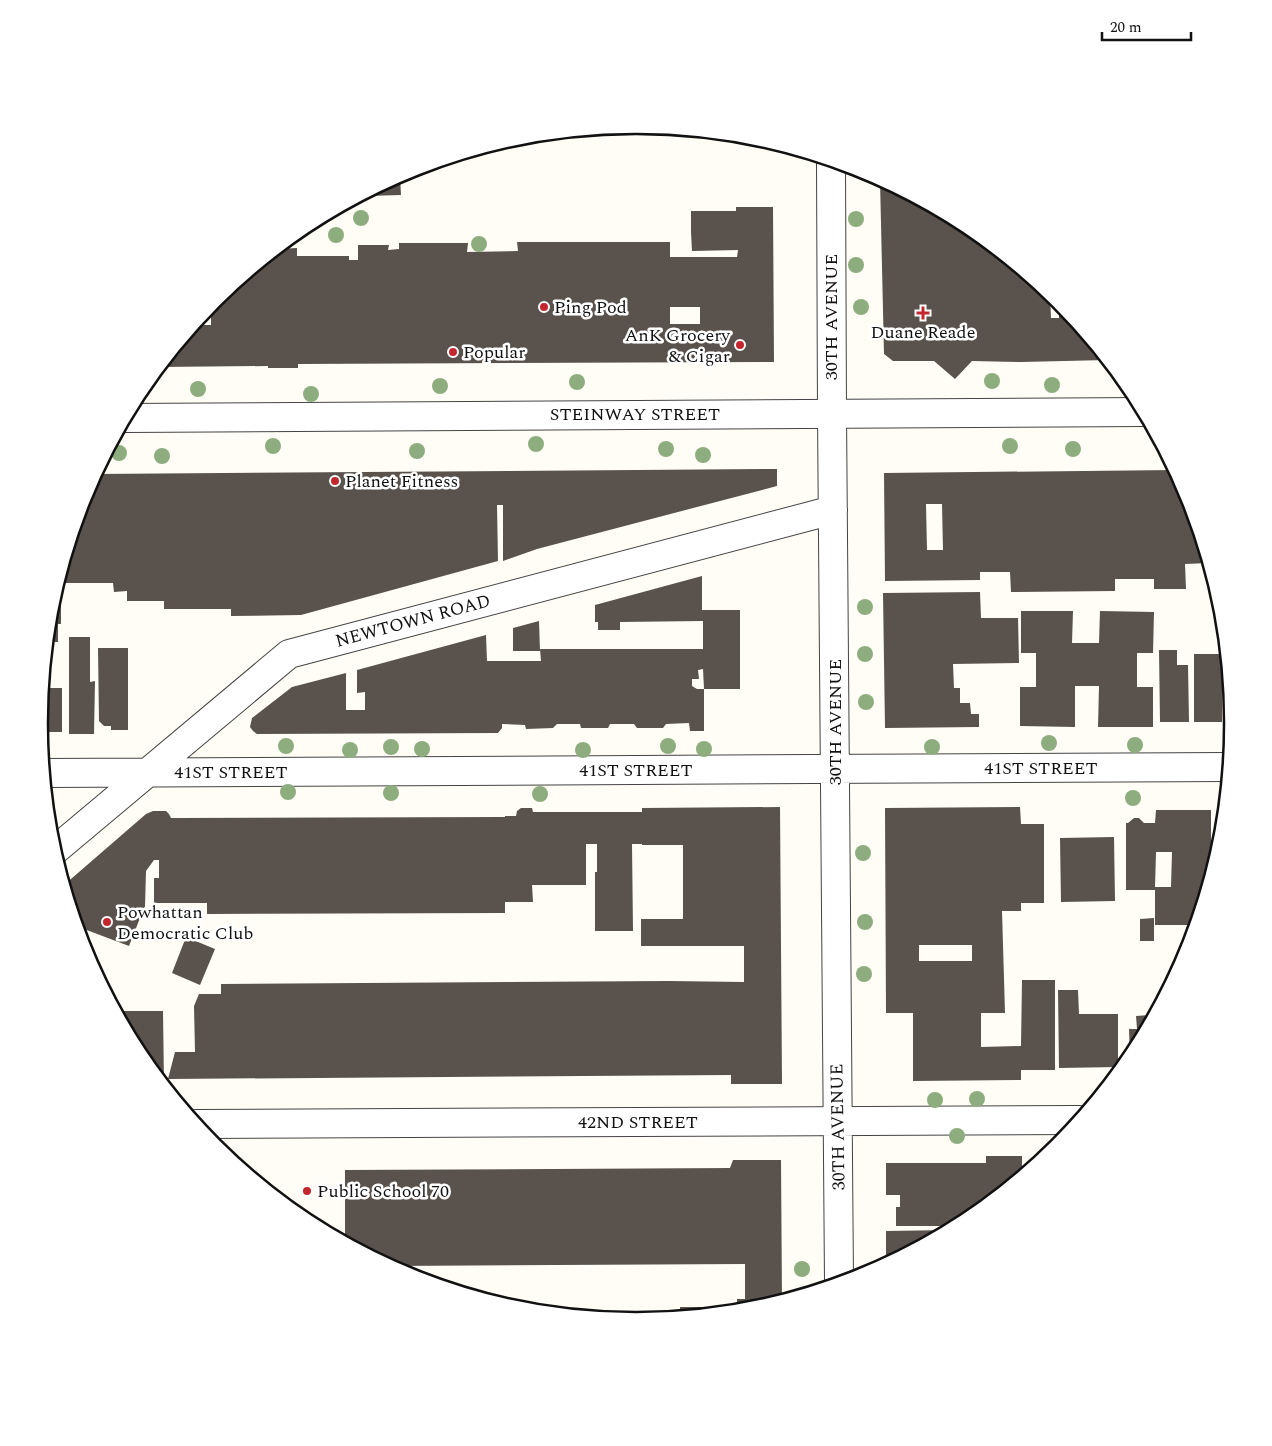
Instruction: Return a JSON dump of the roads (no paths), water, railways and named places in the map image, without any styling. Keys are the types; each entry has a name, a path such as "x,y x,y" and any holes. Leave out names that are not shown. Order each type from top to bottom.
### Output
{"street":[{"name":"30TH AVENUE","path":"830,168 839,1275"},
{"name":"STEINWAY STREET","path":"133,418 1135,412"},
{"name":"NEWTOWN ROAD","path":"61,845 289,654 833,510"},
{"name":"41ST STREET","path":"50,773 1222,767"},
{"name":"42ND STREET","path":"206,1124 1070,1120"}],"place":[{"name":"Ping Pod","path":"544,307"},
{"name":"Duane Reade","path":"923,313"},
{"name":"AnK Grocery & Cigar","path":"740,345"},
{"name":"Popular","path":"453,352"},
{"name":"Planet Fitness","path":"335,481"},
{"name":"Powhattan Democratic Club","path":"107,922"},
{"name":"Public School 70","path":"307,1191"}]}
